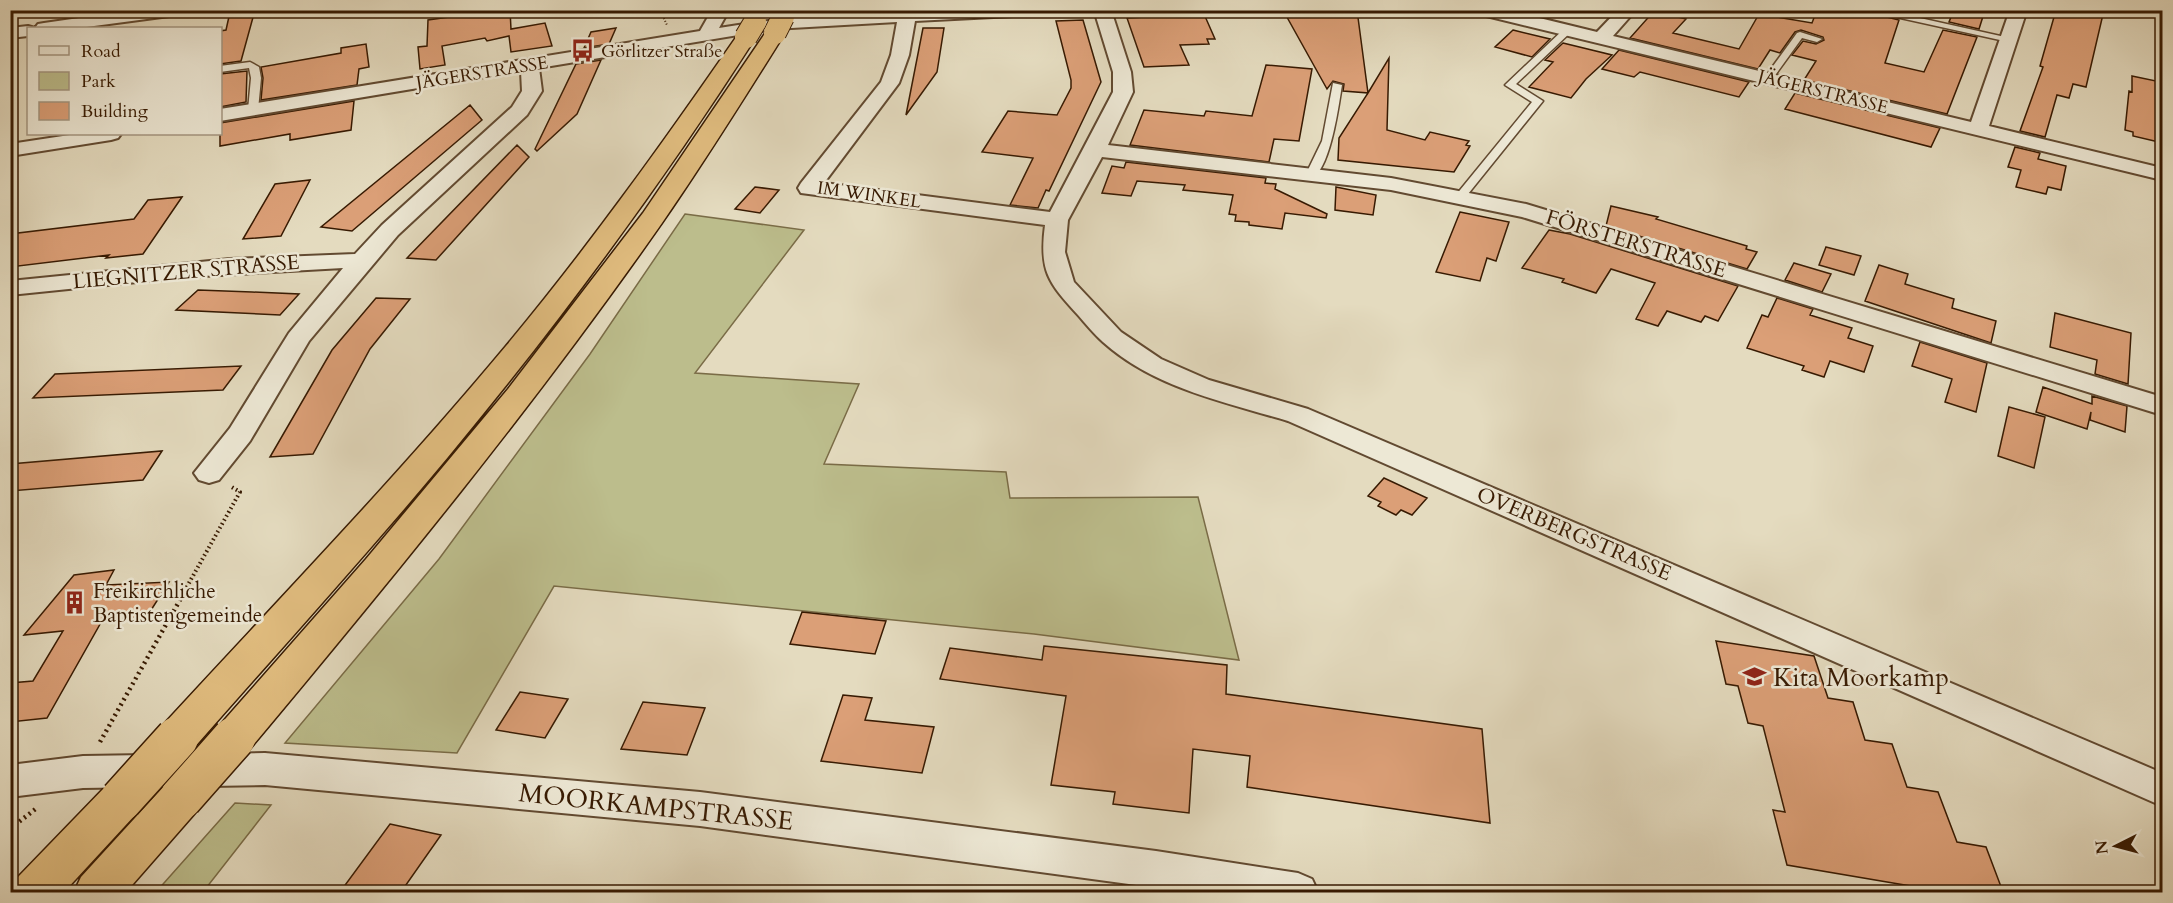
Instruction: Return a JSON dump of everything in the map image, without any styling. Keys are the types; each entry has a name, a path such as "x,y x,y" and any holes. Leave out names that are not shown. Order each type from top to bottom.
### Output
{"highway":[{"path":"96,892 234,738 403,541 593,302 689,168 768,22"},
{"path":"34,892 121,800 435,451 551,309 768,22"}],"street":[{"path":"51,27 177,10"},
{"path":"705,37 722,10"},
{"name":"JÄGERSTRASSE","path":"222,116 774,24 851,15 907,16 945,12 1031,10"},
{"path":"1057,220 1123,92 1122,72 1101,10"},
{"name":"JÄGERSTRASSE","path":"1484,10 2163,174"},
{"path":"1600,39 1628,10"},
{"path":"1978,130 2019,10"},
{"name":"IM WINKEL","path":"907,16 900,56 890,83 808,188 1057,220"},
{"path":"10,33 27,31"},
{"path":"208,474 240,434 298,338 362,261 390,230 520,111 532,91 530,65"},
{"path":"10,150 52,138 96,135"},
{"name":"FÖRSTERSTRASSE","path":"1095,150 1391,184 1526,211 1592,229 2163,406"},
{"name":"OVERBERGSTRASSE","path":"1057,220 1053,252 1063,284 1112,337 1152,365 1200,386 1298,415 2163,790"},
{"name":"LIEGNITZER STRASSE","path":"10,288 213,267 296,261 362,261"},
{"name":"MOORKAMPSTRASSE","path":"10,781 83,772 266,768 689,808 1156,868 1298,892"}],"lane":[{"path":"1868,10 2009,39"},
{"path":"1460,197 1538,102 1510,85 1567,30"},
{"path":"1768,79 1800,35 1817,39"},
{"path":"222,69 250,65 254,67 256,78 253,110"},
{"path":"1312,174 1327,141 1337,84"}],"path":[{"path":"83,772 240,492 208,474"}],"green space":[{"path":"685,214 804,230 695,373 859,384 824,464 1006,472 1010,498 1198,497 1239,660 1034,634 554,586 457,753 285,743 439,559 590,354"},
{"path":"235,803 271,805 203,892 156,892"}],"building":[{"path":"255,10 241,61 222,64 222,31 226,30 230,12"},
{"path":"510,10 511,29 545,23 552,46 511,52 509,36 487,41 485,38 442,46 445,65 420,69 418,47 427,46 428,20"},
{"path":"1283,10 1357,10 1368,93 1343,91 1344,84 1333,81 1327,89"},
{"path":"1817,10 1858,10 1899,20 1885,63 1924,72 1943,30 1977,37 1947,114 1804,80 1816,61 1792,55 1803,41 1816,44 1824,40 1823,37 1801,30 1795,32 1780,53 1770,50 1758,69 1630,38 1654,11 1686,19 1673,33 1739,49 1759,14 1812,23"},
{"path":"1954,10 1985,10 1979,29 1949,22"},
{"path":"2056,10 2104,10 2086,87 2073,84 2069,98 2057,95 2045,137 2020,131 2043,67 2040,66"},
{"path":"1204,14 1215,39 1207,39 1209,44 1180,45 1189,65 1144,67 1127,18"},
{"path":"1083,20 1101,82 1049,191 1046,190 1038,208 1010,205 1033,158 982,152 1008,111 1057,115 1071,88 1071,80 1056,21"},
{"path":"616,28 609,44 584,48 591,32"},
{"path":"923,28 944,28 937,72 906,115"},
{"path":"1513,30 1550,39 1532,57 1495,47"},
{"path":"1563,43 1612,55 1586,79 1571,98 1529,87 1553,62 1545,60"},
{"path":"366,44 369,67 359,69 357,85 261,100 263,78 261,67 341,53 341,48"},
{"path":"1619,50 1749,82 1739,97 1640,72 1634,77 1602,69"},
{"path":"1389,58 1387,130 1425,140 1430,132 1469,141 1466,145 1470,146 1454,172 1338,160 1339,138"},
{"path":"601,60 577,114 537,151 535,149 576,64"},
{"path":"1266,65 1312,69 1299,141 1274,139 1269,162 1130,145 1144,110 1204,116 1206,111 1252,116"},
{"path":"247,71 246,102 222,107 222,74"},
{"path":"2132,76 2161,82 2163,143 2133,136 2133,132 2125,130 2129,91 2132,92"},
{"path":"1795,93 1940,128 1931,147 1785,109"},
{"path":"354,101 351,130 290,140 290,134 220,146 222,123"},
{"path":"470,105 482,120 352,231 321,227"},
{"path":"517,145 529,157 436,260 407,258"},
{"path":"2015,147 2040,153 2038,159 2066,166 2061,190 2048,187 2046,194 2016,187 2021,170 2008,167"},
{"path":"1126,162 1266,178 1265,183 1276,184 1275,189 1327,214 1326,218 1285,213 1282,229 1249,225 1249,222 1235,221 1236,215 1229,214 1233,195 1183,190 1185,185 1137,181 1131,196 1102,193 1112,166 1124,168"},
{"path":"310,180 281,236 243,239 275,184"},
{"path":"755,187 779,190 760,213 735,209"},
{"path":"1336,187 1376,195 1373,215 1335,210"},
{"path":"182,197 143,254 106,258 109,255 10,267 10,234 134,219 148,200"},
{"path":"1611,206 1658,217 1656,219 1747,246 1746,249 1757,252 1747,269 1606,226"},
{"path":"1460,212 1509,222 1496,261 1487,258 1480,281 1436,272"},
{"path":"1549,230 1570,234 1738,286 1718,321 1705,316 1701,322 1667,311 1658,326 1636,319 1655,283 1611,269 1596,293 1562,282 1564,279 1522,268"},
{"path":"1826,247 1861,256 1854,275 1819,265"},
{"path":"1794,263 1831,274 1822,292 1785,280"},
{"path":"1879,265 1908,274 1905,284 1954,299 1952,308 1996,321 1991,343 1865,301"},
{"path":"198,290 299,294 280,315 176,310"},
{"path":"376,298 410,299 370,349 313,454 270,457 332,350"},
{"path":"1777,298 1813,309 1810,315 1852,328 1848,338 1873,346 1864,372 1830,361 1824,377 1802,370 1804,366 1747,348 1762,315 1768,317"},
{"path":"2055,313 2131,333 2128,384 2095,374 2097,360 2050,347"},
{"path":"1920,342 1987,363 1976,412 1945,402 1952,379 1912,366"},
{"path":"241,366 223,390 33,398 55,374"},
{"path":"2043,387 2092,404 2092,396 2127,406 2125,432 2090,420 2091,412 2087,429 2036,412"},
{"path":"2009,407 2045,417 2034,468 1998,456"},
{"path":"162,451 143,480 10,491 10,464"},
{"path":"1384,478 1427,498 1412,515 1401,510 1396,515 1378,506 1381,502 1368,496"},
{"path":"114,570 106,585 169,582 146,618 103,619 47,718 10,722 10,683 33,681 63,631 24,635 74,575"},
{"path":"802,612 886,621 875,654 790,644"},
{"path":"1716,641 1814,656 1828,698 1853,702 1865,740 1892,744 1907,787 1938,792 1957,842 1986,847 2003,892 1946,892 1787,865 1773,810 1785,812 1763,726 1748,723 1738,686 1726,684"},
{"path":"1044,646 1227,665 1226,694 1482,729 1490,823 1247,787 1250,756 1193,749 1189,813 1113,804 1115,792 1051,785 1066,696 940,679 950,648 1042,660"},
{"path":"520,692 568,699 545,738 496,730"},
{"path":"843,695 872,698 865,720 934,727 922,773 821,761"},
{"path":"643,702 705,708 687,755 621,749"},
{"path":"390,824 441,835 401,892 340,892"}],"place":[{"name":"Görlitzer Straße","path":"583,51"},
{"name":"Freikirchliche Baptistengemeinde","path":"75,603"},
{"name":"Kita Moorkamp","path":"1755,677"}]}
